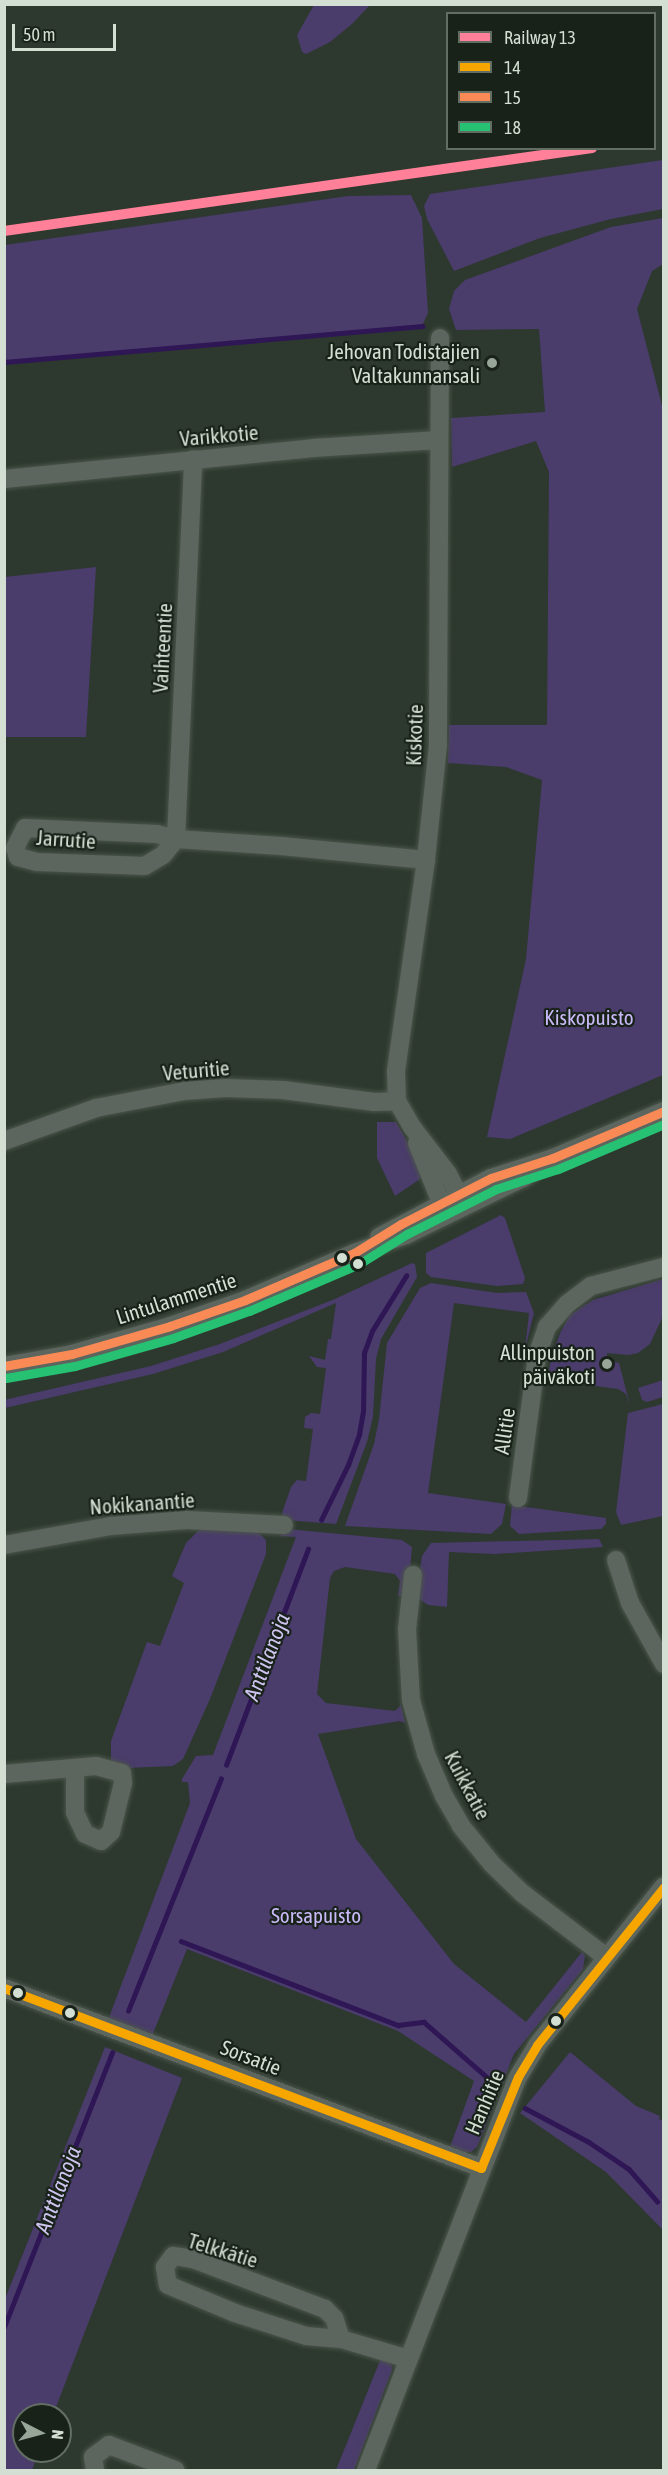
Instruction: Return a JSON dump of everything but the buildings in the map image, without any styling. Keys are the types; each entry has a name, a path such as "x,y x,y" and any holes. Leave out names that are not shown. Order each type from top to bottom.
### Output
{"street":[{"name":"Kiskotie","path":"440,338 438,745 426,860 396,1072 397,1101 412,1127 448,1174 461,1200"},
{"name":"Varikkotie","path":"4,479 193,459 439,440"},
{"name":"Vaihteentie","path":"176,839 193,459"},
{"name":"Jarrutie","path":"176,839 163,855 145,866 37,862 18,857 15,848 25,828 157,834 176,839 426,860"},
{"name":"Veturitie","path":"4,1141 96,1108 184,1091 226,1088 283,1090 374,1102 397,1101"},
{"name":"Lintulammentie","path":"4,1366 72,1354 170,1326 245,1300 354,1253 400,1224 443,1209 461,1200 491,1178 553,1158 663,1111"},
{"name":"Kiskotie","path":"412,1127 443,1209"},
{"name":"Allitie","path":"518,1498 537,1356 548,1327 567,1304 591,1286 663,1267"},
{"name":"Nokikanantie","path":"4,1545 111,1526 187,1520 284,1525"},
{"path":"616,1560 630,1603 663,1664"},
{"name":"Kuikkatie","path":"413,1575 407,1629 411,1700 426,1754 444,1796 466,1832 515,1887 606,1957"},
{"path":"4,1774 75,1768"},
{"name":"Hanhitie","path":"366,2470 518,2077 537,2045 663,1886"},
{"name":"Sorsatie","path":"4,1988 481,2168"},
{"name":"Telkkätie","path":"341,2339 334,2318 325,2309 193,2259 173,2256 165,2267 168,2285 235,2313 306,2336 341,2339 408,2359"},
{"path":"95,2470 93,2457 109,2445 174,2470"}],"green space":[{"path":"314,5 370,5 330,42 306,54 302,52 297,35"},
{"path":"663,160 663,209 611,219 540,238 454,271 427,219 424,206 430,194"},
{"path":"411,195 422,218 428,313 421,328 5,364 5,245 348,196"},
{"name":"Kiskopuisto","path":"663,218 663,264 652,271 637,309 664,413 663,1075 510,1139 487,1137 526,959 542,780 506,767 448,763 449,725 547,725 549,472 536,441 452,467 451,418 545,412 539,329 456,330 449,309 454,291 465,280 611,227"},
{"path":"96,567 86,737 5,737 5,577"},
{"path":"377,1122 396,1122 426,1175 395,1196 377,1158"},
{"path":"501,1215 505,1218 525,1278 523,1284 497,1286 431,1277 426,1273 426,1253"},
{"path":"412,1263 415,1264 417,1277 381,1339 376,1359 373,1417 367,1442 336,1524 285,1520 282,1513 291,1487 297,1480 306,1481 313,1429 304,1428 305,1417 311,1413 320,1414 326,1368 317,1367 309,1356 325,1360 328,1339 331,1339 336,1303 223,1352 153,1374 5,1408 4,1400 151,1366 220,1344 335,1299"},
{"name":"Allinpuiston päiväkoti","path":"663,1279 663,1316 650,1344 638,1353 628,1355 607,1353 607,1360 619,1363 630,1405 626,1394 618,1389 558,1381 552,1377 549,1370 551,1359 560,1333 570,1315 593,1300"},
{"path":"431,1283 497,1293 526,1292 534,1313 525,1349 529,1313 454,1303 428,1493 506,1504 502,1524 491,1534 345,1526 374,1444 387,1343 420,1288"},
{"path":"663,1380 663,1397 647,1402 642,1400 638,1388"},
{"path":"663,1404 663,1516 621,1525 616,1512 628,1413"},
{"path":"512,1505 606,1518 606,1524 601,1529 519,1534 510,1526"},
{"path":"200,1529 257,1531 266,1540 266,1554 210,1699 183,1759 173,1766 127,1768 111,1760 111,1741 147,1642 160,1646 184,1583 172,1576 186,1543"},
{"name":"Sorsapuisto","path":"288,1529 402,1540 412,1547 408,1593 403,1596 398,1596 400,1581 395,1574 345,1567 334,1571 330,1578 317,1694 326,1703 395,1711 401,1705 405,1723 400,1721 318,1734 356,1839 454,1964 526,2022 582,1952 585,1956 583,1969 514,2054 477,2147 471,2152 450,2147 474,2081 398,2031 187,1949 152,2036 108,2020 190,1803 188,1782 182,1782 182,1779 196,1756 213,1755 296,1537 280,1536"},
{"path":"599,1539 603,1547 495,1554 449,1552 447,1607 428,1605 416,1597 422,1556 431,1543"},
{"path":"105,2047 182,2078 58,2403 12,2403 12,2463 35,2463 32,2470 5,2470 5,2299"},
{"path":"570,2052 636,2106 660,2116 659,2119 663,2121 663,2230 606,2172 520,2113"},
{"path":"381,2358 391,2360 392,2370 354,2470 336,2470"}],"waterway":[{"path":"4,362 422,326"},
{"name":"Anttilanoja","path":"321,1520 348,1465 359,1434 363,1412 364,1353 372,1331 406,1276"},
{"name":"Anttilanoja","path":"226,1765 308,1549"},
{"name":"Anttilanoja","path":"128,2011 221,1779"},
{"path":"181,1941 398,2025 424,2022 497,2086"},
{"name":"Anttilanoja","path":"4,2327 112,2053"},
{"path":"525,2108 589,2142 629,2169 657,2201"}],"rail line":[{"name":"13","path":"4,231 578,150"}],"transit line":[{"name":"15","path":"4,1366 72,1354 170,1326 245,1300 354,1253 401,1224 491,1178 553,1158 664,1111"},
{"name":"18","path":"6,1378 75,1366 173,1338 249,1311 359,1264 407,1234 496,1189 558,1169 664,1124"},
{"name":"14","path":"481,2168 518,2077 537,2045 664,1887"},
{"name":"14","path":"4,1988 481,2168"}],"place":[{"name":"Jehovan Todistajien Valtakunnansali","path":"492,363"},
{"name":"Allinpuiston päiväkoti","path":"607,1364"}]}
